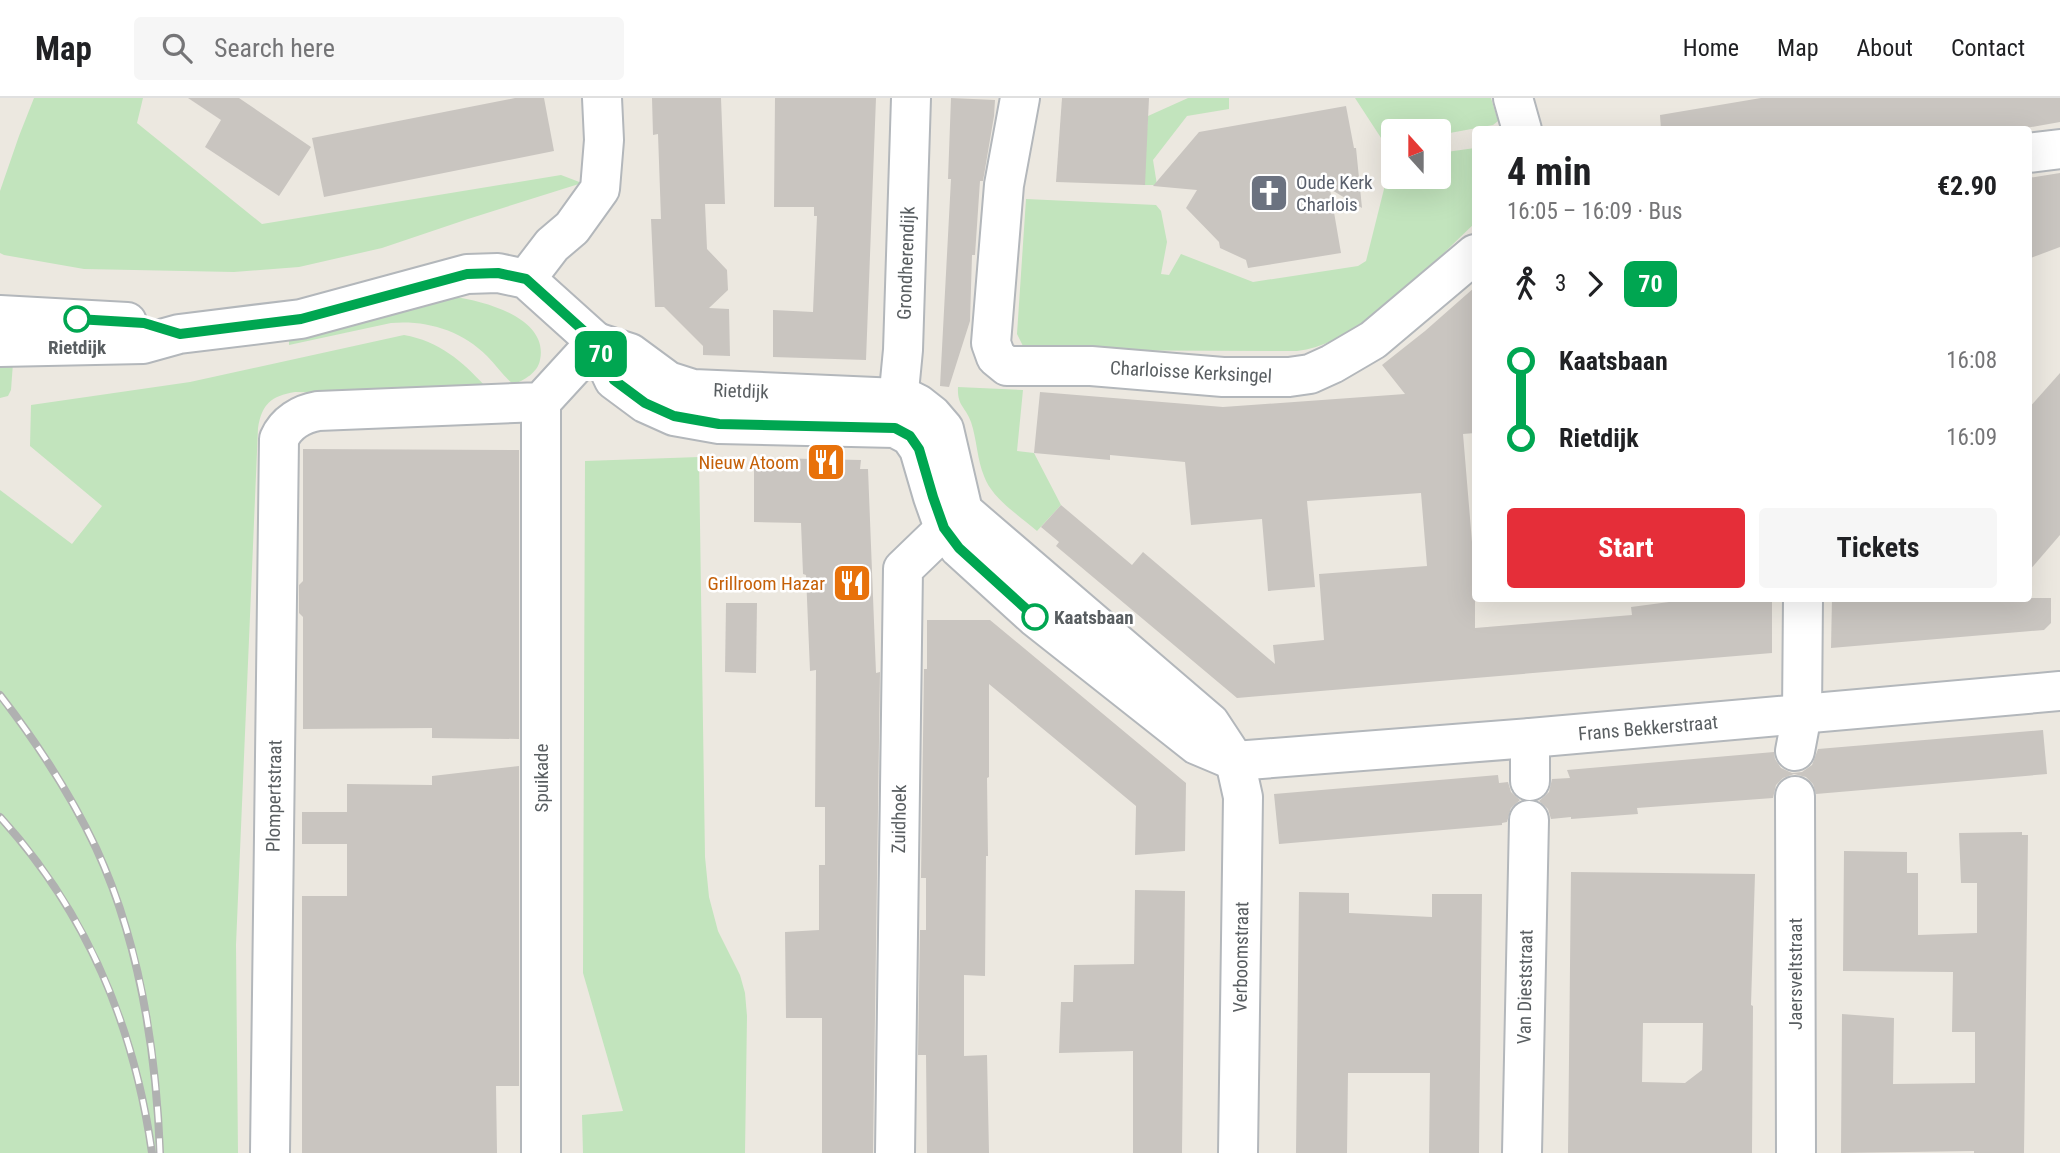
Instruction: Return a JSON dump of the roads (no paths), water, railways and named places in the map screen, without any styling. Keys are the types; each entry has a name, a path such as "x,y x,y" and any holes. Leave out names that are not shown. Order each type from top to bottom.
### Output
{"street":[{"path":"0,346 143,344 180,334 301,319 467,274 498,273 526,279 552,245 572,228 600,189 604,140 602,98"},
{"name":"Grondherendijk","path":"897,413 906,260 911,98"},
{"name":"Charloisse Kerksingel","path":"1020,98 1004,185 991,343 996,357 1007,366 1091,366 1223,377 1289,377 1310,373 1332,364 1373,340 1472,257"},
{"path":"1513,98 1521,126"},
{"path":"2032,152 2060,149"},
{"name":"Rietdijk","path":"526,279 596,342 614,380 645,403 674,416 719,424 897,413"},
{"path":"0,315 144,323 180,334"},
{"path":"541,402 596,342"},
{"path":"897,413 908,399 932,415 944,429 954,519 1210,723 1235,761"},
{"name":"Plompertstraat","path":"270,1153 279,439 282,431 299,417 318,411 541,402"},
{"name":"Spuikade","path":"541,402 541,1153"},
{"name":"Zuidhoek","path":"895,1153 903,569 954,519"},
{"path":"1795,751 1802,714 1803,602"},
{"name":"Frans Bekkerstraat","path":"1235,761 1531,738 2060,691"},
{"path":"1530,780 1531,738"},
{"name":"Verboomstraat","path":"1235,761 1242,797 1238,1153"},
{"name":"Jaersveltstraat","path":"1795,796 1796,1153"},
{"name":"Van Dieststraat","path":"1522,1153 1529,820"}],"railway":[{"path":"0,695 40,750 86,828 124,921 135,959 150,1036 160,1153"},
{"path":"0,817 58,892 102,973 133,1060 152,1153"}],"place":[{"name":"Oude Kerk Charlois","path":"1269,193"},
{"name":"Rietdijk","path":"77,319"},
{"name":"Nieuw Atoom","path":"826,462"},
{"name":"Grillroom Hazar","path":"852,583"},
{"name":"Kaatsbaan","path":"1035,617"}]}
